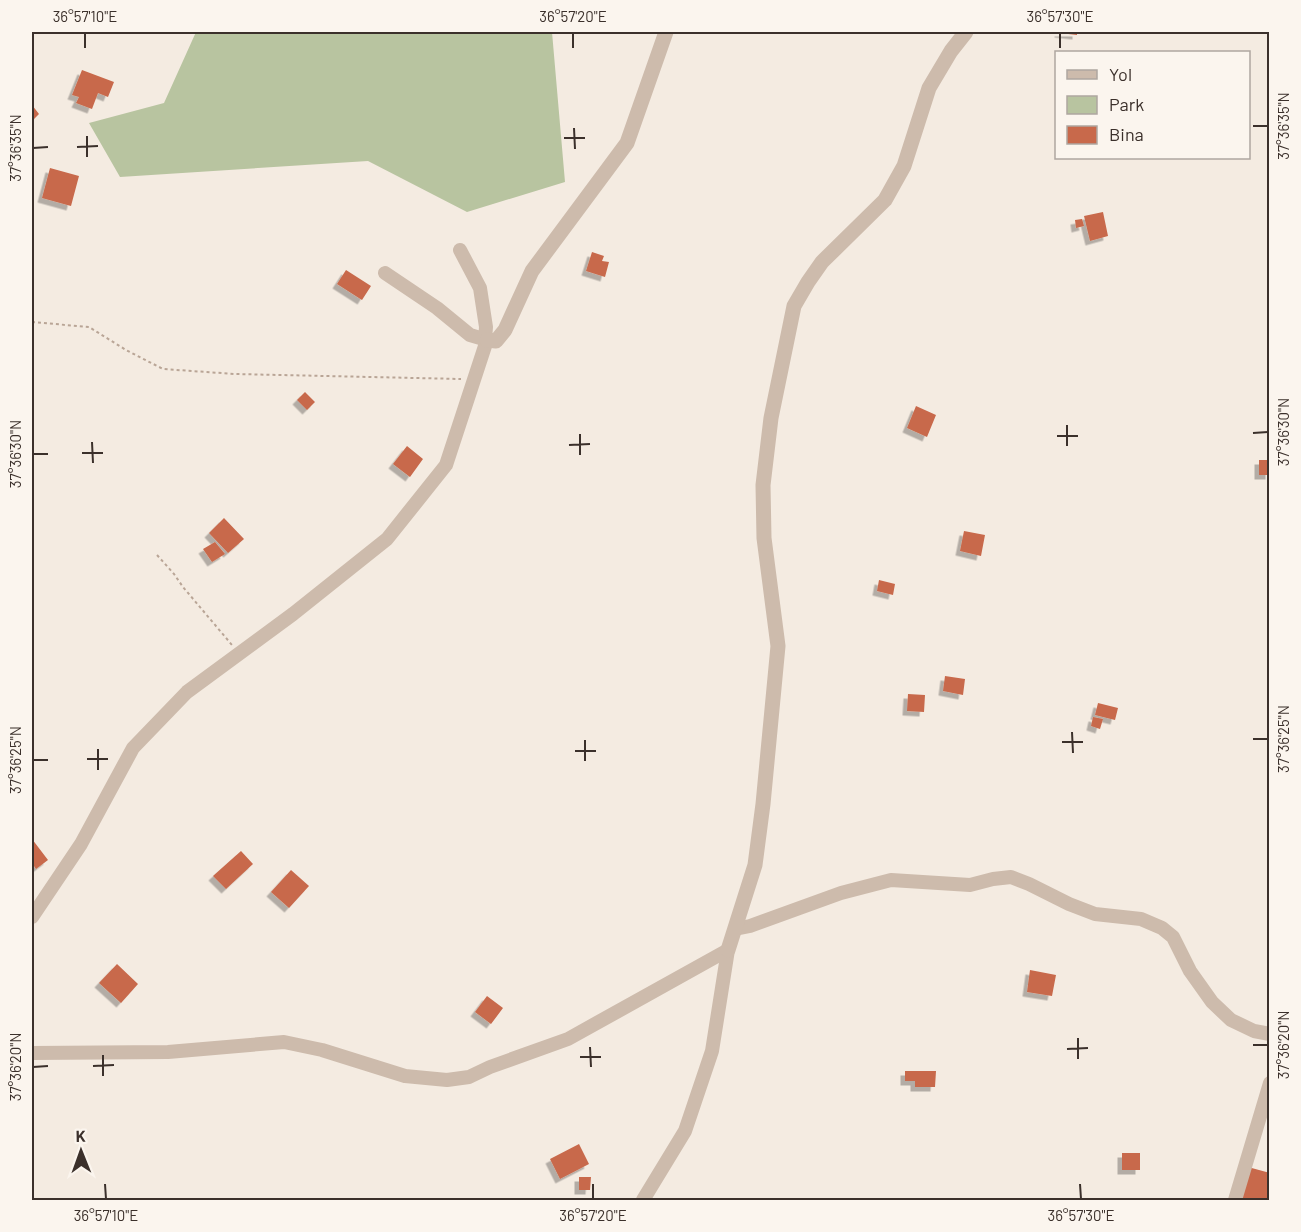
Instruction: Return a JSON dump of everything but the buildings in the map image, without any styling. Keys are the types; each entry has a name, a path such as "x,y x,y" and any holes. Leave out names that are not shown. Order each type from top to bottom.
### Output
{"street":[{"path":"385,273 437,308 470,335 496,341 505,330 532,271 627,142 666,32"},
{"path":"643,1200 686,1131 712,1051 728,950 755,865 764,804 778,646 764,538 763,484 771,418 794,306 822,262 885,200 904,166 929,88 951,51 966,32"},
{"path":"32,917 81,844 133,748 187,692 293,614 387,538 446,465 485,340 486,327 480,288 460,250"},
{"path":"735,929 750,926 841,893 891,880 970,885 1011,877 1095,914 1141,919 1162,928 1173,937 1190,970 1212,1002 1231,1020 1254,1031 1269,1034"},
{"path":"32,1053 168,1052 284,1041 322,1050 405,1076 447,1080 469,1077 490,1067 568,1039 728,950"},
{"path":"1235,1200 1269,1083"}],"path":[{"path":"32,322 89,327 163,369 236,374 473,380"},
{"path":"157,555 239,653"}],"green space":[{"path":"196,32 552,32 565,182 467,212 368,161 120,177 89,123 164,103"}]}
